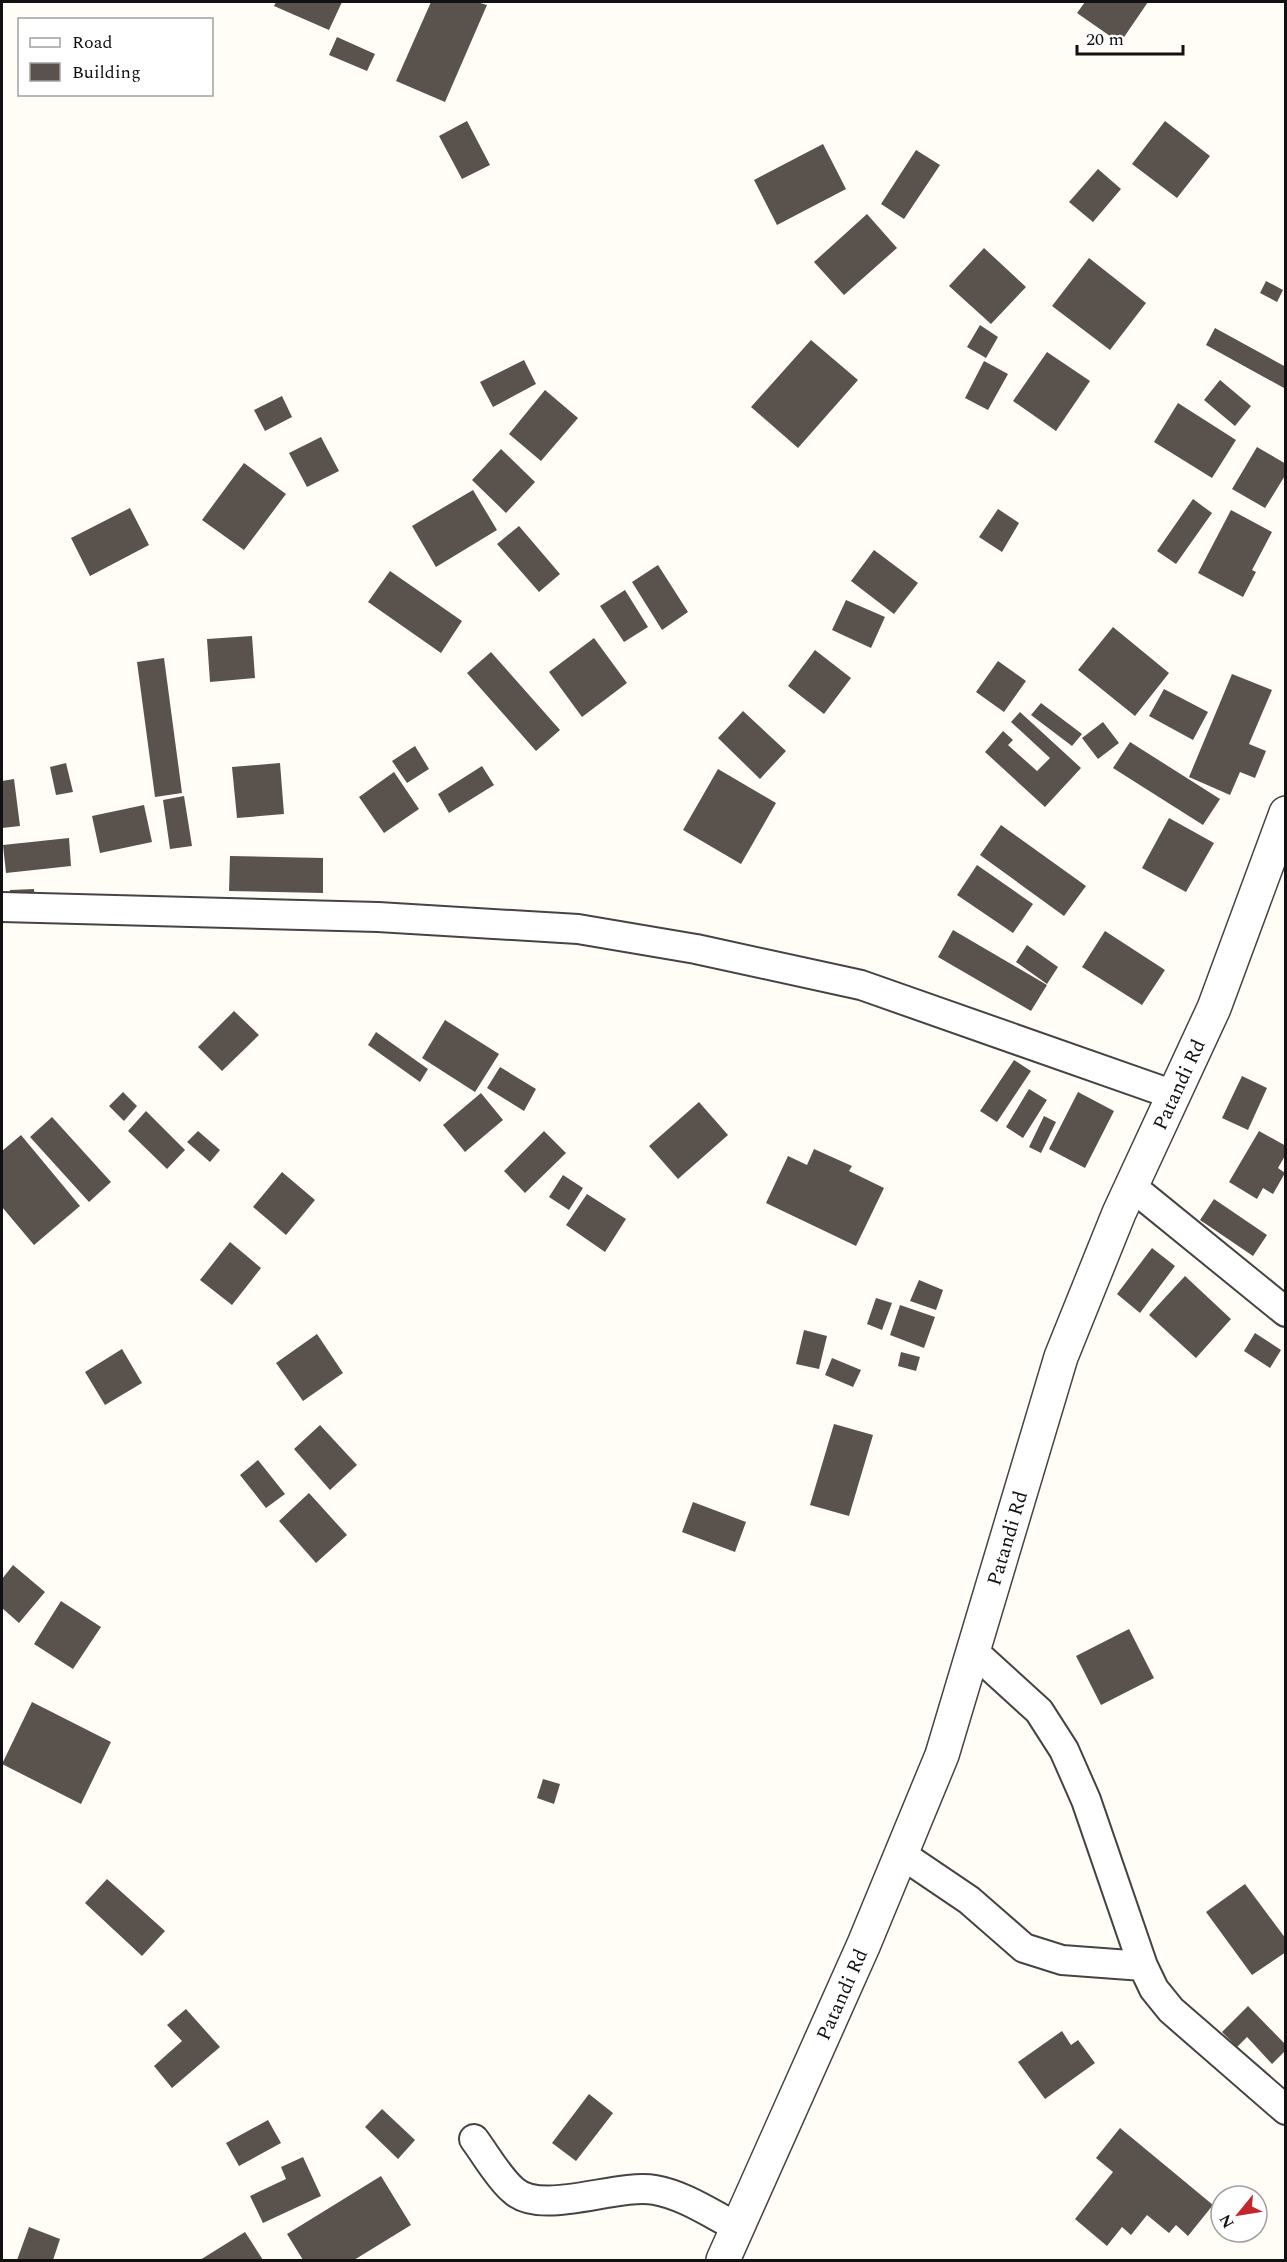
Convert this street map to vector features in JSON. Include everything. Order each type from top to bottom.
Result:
[{"type":"street","name":"Patandi Rd","points":[[723,2260],[739,2228],[942,1755],[1061,1357],[1131,1186],[1214,1008],[1286,813]]},
{"type":"street","points":[[2,906],[378,917],[578,929],[696,949],[861,985],[1174,1095]]},
{"type":"street","points":[[1131,1186],[1286,1312]]},
{"type":"street","points":[[972,1650],[1039,1711],[1064,1750],[1086,1800],[1143,1966],[1154,1989],[1171,2010],[1286,2110]]},
{"type":"street","points":[[901,1854],[969,1900],[1024,1948],[1062,1960],[1143,1966]]},
{"type":"street","points":[[474,2139],[513,2190],[526,2199],[544,2202],[622,2189],[656,2190],[739,2228]]},
{"type":"building","points":[[276,2],[342,2],[329,30],[274,6]]},
{"type":"building","points":[[431,2],[477,2],[487,5],[445,102],[396,81]]},
{"type":"building","points":[[1085,2],[1148,2],[1120,43],[1077,13]]},
{"type":"building","points":[[337,37],[375,54],[367,71],[329,55]]},
{"type":"building","points":[[467,121],[490,165],[462,179],[439,136]]},
{"type":"building","points":[[1165,121],[1210,156],[1177,198],[1132,164]]},
{"type":"building","points":[[823,144],[846,189],[777,225],[754,180]]},
{"type":"building","points":[[916,150],[940,165],[904,219],[881,204]]},
{"type":"building","points":[[1098,169],[1121,189],[1093,222],[1069,202]]},
{"type":"building","points":[[867,214],[897,248],[844,295],[814,262]]},
{"type":"building","points":[[984,248],[1026,287],[991,324],[949,286]]},
{"type":"building","points":[[1089,258],[1146,303],[1110,350],[1052,306]]},
{"type":"building","points":[[1266,281],[1283,290],[1277,302],[1260,293]]},
{"type":"building","points":[[980,325],[998,337],[986,358],[967,347]]},
{"type":"building","points":[[1215,328],[1286,367],[1284,388],[1206,345]]},
{"type":"building","points":[[811,340],[858,380],[798,448],[751,407]]},
{"type":"building","points":[[1047,352],[1090,381],[1056,431],[1013,401]]},
{"type":"building","points":[[524,360],[536,384],[493,407],[480,382]]},
{"type":"building","points":[[984,361],[1008,374],[988,410],[965,398]]},
{"type":"building","points":[[1220,380],[1251,406],[1235,426],[1204,400]]},
{"type":"building","points":[[545,390],[578,418],[541,461],[509,434]]},
{"type":"building","points":[[282,396],[292,417],[265,431],[254,410]]},
{"type":"building","points":[[1178,403],[1236,440],[1212,478],[1154,442]]},
{"type":"building","points":[[321,437],[339,471],[307,487],[289,453]]},
{"type":"building","points":[[1257,447],[1286,464],[1286,474],[1265,508],[1232,489]]},
{"type":"building","points":[[501,449],[535,482],[506,513],[472,480]]},
{"type":"building","points":[[244,463],[286,494],[244,550],[202,520]]},
{"type":"building","points":[[473,490],[497,530],[436,567],[412,526]]},
{"type":"building","points":[[1193,499],[1212,513],[1176,564],[1157,551]]},
{"type":"building","points":[[130,508],[149,545],[90,576],[71,538]]},
{"type":"building","points":[[998,509],[1019,523],[1002,552],[979,537]]},
{"type":"building","points":[[1231,510],[1272,532],[1252,570],[1256,572],[1243,597],[1198,573]]},
{"type":"building","points":[[519,526],[560,574],[539,592],[497,544]]},
{"type":"building","points":[[874,550],[918,583],[894,614],[851,581]]},
{"type":"building","points":[[658,565],[688,612],[662,630],[632,582]]},
{"type":"building","points":[[390,571],[462,621],[441,653],[368,602]]},
{"type":"building","points":[[625,590],[648,627],[624,642],[600,606]]},
{"type":"building","points":[[846,600],[885,617],[871,648],[832,630]]},
{"type":"building","points":[[1113,627],[1169,673],[1135,716],[1078,670]]},
{"type":"building","points":[[252,636],[255,678],[210,682],[207,639]]},
{"type":"building","points":[[594,638],[627,683],[582,717],[549,672]]},
{"type":"building","points":[[815,650],[851,678],[824,714],[788,686]]},
{"type":"building","points":[[491,652],[560,730],[536,751],[467,673]]},
{"type":"building","points":[[164,658],[182,793],[155,797],[137,662]]},
{"type":"building","points":[[998,661],[1026,681],[1004,712],[976,692]]},
{"type":"building","points":[[1232,674],[1272,690],[1249,744],[1266,751],[1255,778],[1240,772],[1230,795],[1189,777]]},
{"type":"building","points":[[1164,689],[1208,712],[1193,740],[1149,716]]},
{"type":"building","points":[[1041,703],[1082,734],[1072,746],[1031,715]]},
{"type":"building","points":[[743,711],[786,751],[760,779],[718,738]]},
{"type":"building","points":[[1020,712],[1081,768],[1045,807],[985,752],[1003,731],[1013,740],[1008,745],[1037,771],[1050,758],[1011,722]]},
{"type":"building","points":[[1103,722],[1119,743],[1098,759],[1082,738]]},
{"type":"building","points":[[1130,742],[1220,799],[1203,825],[1113,768]]},
{"type":"building","points":[[415,746],[429,769],[407,783],[392,761]]},
{"type":"building","points":[[66,763],[73,792],[56,795],[50,767]]},
{"type":"building","points":[[280,763],[284,814],[237,818],[232,767]]},
{"type":"building","points":[[482,766],[494,785],[449,813],[438,794]]},
{"type":"building","points":[[718,769],[776,803],[741,864],[683,830]]},
{"type":"building","points":[[394,772],[419,809],[384,833],[359,797]]},
{"type":"building","points":[[14,779],[20,826],[2,828],[2,781]]},
{"type":"building","points":[[184,796],[192,846],[170,849],[163,800]]},
{"type":"building","points":[[144,805],[152,842],[100,853],[92,816]]},
{"type":"building","points":[[1169,818],[1214,843],[1186,892],[1142,868]]},
{"type":"building","points":[[1001,825],[1086,886],[1064,916],[980,855]]},
{"type":"building","points":[[69,838],[71,866],[6,873],[3,845]]},
{"type":"building","points":[[230,856],[323,858],[323,893],[229,891]]},
{"type":"building","points":[[977,865],[1033,904],[1013,933],[957,895]]},
{"type":"building","points":[[34,889],[35,903],[10,903],[10,890]]},
{"type":"building","points":[[953,930],[1047,985],[1031,1011],[938,957]]},
{"type":"building","points":[[1105,931],[1165,970],[1142,1005],[1082,967]]},
{"type":"building","points":[[1027,945],[1058,967],[1047,984],[1016,962]]},
{"type":"building","points":[[234,1011],[259,1035],[222,1071],[198,1047]]},
{"type":"building","points":[[445,1020],[499,1054],[475,1092],[422,1058]]},
{"type":"building","points":[[376,1032],[428,1069],[420,1082],[368,1045]]},
{"type":"building","points":[[1014,1060],[1031,1071],[997,1122],[980,1111]]},
{"type":"building","points":[[500,1067],[536,1089],[524,1111],[487,1088]]},
{"type":"building","points":[[1242,1076],[1267,1088],[1248,1130],[1222,1118]]},
{"type":"building","points":[[1029,1089],[1047,1100],[1023,1138],[1006,1127]]},
{"type":"building","points":[[123,1092],[137,1106],[124,1121],[109,1106]]},
{"type":"building","points":[[1078,1092],[1114,1111],[1085,1168],[1049,1149]]},
{"type":"building","points":[[481,1093],[503,1120],[465,1152],[443,1125]]},
{"type":"building","points":[[699,1102],[728,1135],[678,1179],[649,1146]]},
{"type":"building","points":[[146,1111],[185,1150],[167,1169],[128,1131]]},
{"type":"building","points":[[1044,1116],[1056,1122],[1041,1153],[1029,1147]]},
{"type":"building","points":[[52,1117],[111,1182],[89,1202],[30,1137]]},
{"type":"building","points":[[198,1131],[220,1150],[210,1162],[187,1142]]},
{"type":"building","points":[[544,1131],[566,1153],[525,1193],[504,1171]]},
{"type":"building","points":[[1259,1131],[1286,1146],[1286,1154],[1278,1168],[1285,1173],[1273,1194],[1263,1188],[1257,1199],[1229,1182]]},
{"type":"building","points":[[21,1135],[80,1206],[34,1245],[2,1207],[2,1151]]},
{"type":"building","points":[[814,1149],[852,1166],[849,1171],[884,1188],[856,1246],[766,1203],[788,1156],[807,1165]]},
{"type":"building","points":[[282,1172],[315,1200],[286,1235],[253,1207]]},
{"type":"building","points":[[563,1175],[583,1188],[569,1210],[549,1197]]},
{"type":"building","points":[[587,1194],[626,1219],[605,1252],[566,1225]]},
{"type":"building","points":[[1214,1199],[1267,1235],[1253,1256],[1200,1220]]},
{"type":"building","points":[[230,1242],[261,1268],[232,1305],[200,1280]]},
{"type":"building","points":[[1152,1248],[1175,1266],[1140,1313],[1117,1294]]},
{"type":"building","points":[[1185,1276],[1231,1319],[1196,1358],[1149,1315]]},
{"type":"building","points":[[919,1280],[943,1290],[936,1310],[910,1301]]},
{"type":"building","points":[[876,1298],[892,1303],[882,1330],[867,1324]]},
{"type":"building","points":[[900,1305],[935,1317],[924,1348],[890,1335]]},
{"type":"building","points":[[804,1330],[827,1336],[819,1369],[796,1364]]},
{"type":"building","points":[[1255,1333],[1281,1350],[1270,1368],[1244,1351]]},
{"type":"building","points":[[317,1334],[343,1373],[303,1401],[276,1363]]},
{"type":"building","points":[[122,1349],[142,1383],[105,1405],[85,1372]]},
{"type":"building","points":[[901,1352],[920,1357],[916,1371],[898,1366]]},
{"type":"building","points":[[832,1358],[861,1370],[853,1387],[825,1375]]},
{"type":"building","points":[[834,1424],[873,1435],[849,1516],[810,1505]]},
{"type":"building","points":[[320,1425],[357,1465],[330,1490],[294,1449]]},
{"type":"building","points":[[258,1460],[285,1494],[266,1508],[240,1475]]},
{"type":"building","points":[[309,1493],[347,1535],[316,1563],[279,1521]]},
{"type":"building","points":[[693,1502],[746,1522],[735,1552],[682,1532]]},
{"type":"building","points":[[13,1565],[45,1592],[19,1623],[2,1608],[2,1579]]},
{"type":"building","points":[[61,1601],[101,1627],[73,1669],[34,1644]]},
{"type":"building","points":[[1129,1629],[1154,1678],[1101,1705],[1076,1656]]},
{"type":"building","points":[[32,1702],[111,1742],[81,1804],[2,1764]]},
{"type":"building","points":[[543,1779],[560,1784],[554,1804],[537,1798]]},
{"type":"building","points":[[107,1879],[165,1931],[142,1956],[85,1903]]},
{"type":"building","points":[[1245,1884],[1286,1939],[1286,1952],[1252,1975],[1206,1912]]},
{"type":"building","points":[[1248,2006],[1286,2045],[1286,2050],[1272,2064],[1247,2037],[1237,2047],[1222,2032]]},
{"type":"building","points":[[186,2009],[220,2047],[172,2088],[154,2066],[182,2041],[167,2025]]},
{"type":"building","points":[[1062,2031],[1071,2045],[1078,2040],[1095,2063],[1045,2099],[1018,2062]]},
{"type":"building","points":[[589,2094],[613,2113],[576,2161],[552,2143]]},
{"type":"building","points":[[382,2109],[415,2140],[398,2159],[365,2127]]},
{"type":"building","points":[[268,2120],[281,2143],[239,2166],[226,2143]]},
{"type":"building","points":[[1120,2128],[1209,2202],[1209,2210],[1188,2236],[1176,2225],[1169,2233],[1147,2215],[1131,2235],[1122,2227],[1107,2246],[1075,2219],[1113,2172],[1096,2158]]},
{"type":"building","points":[[303,2157],[321,2196],[263,2223],[250,2196],[286,2179],[281,2167]]},
{"type":"building","points":[[381,2176],[411,2225],[354,2260],[303,2260],[287,2234]]},
{"type":"building","points":[[29,2227],[60,2239],[53,2260],[17,2260]]},
{"type":"building","points":[[245,2232],[263,2260],[200,2260]]}]
